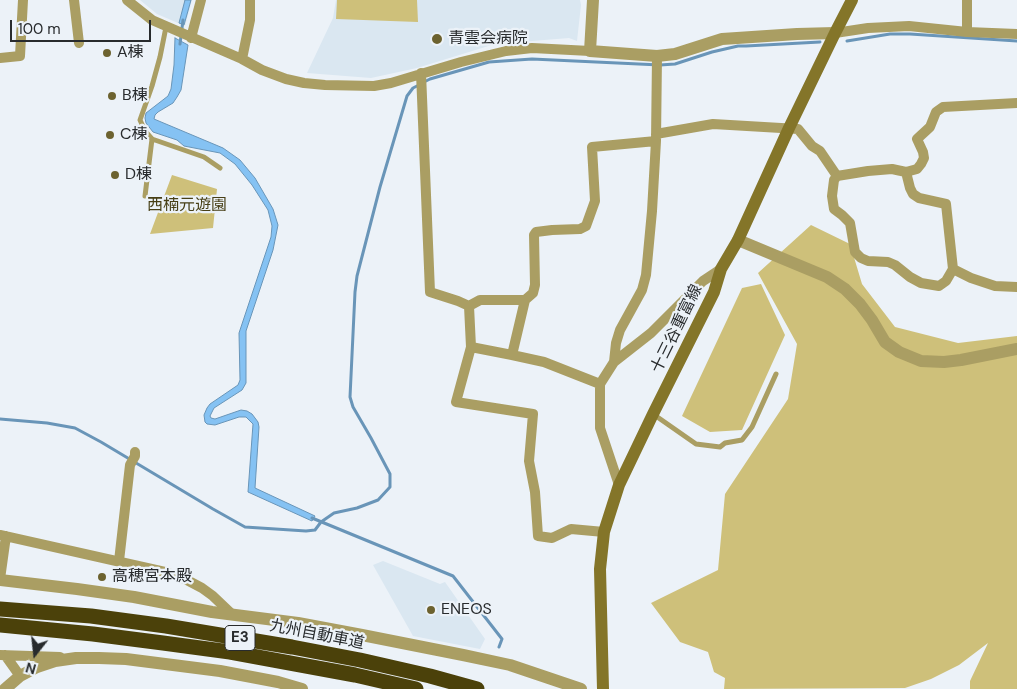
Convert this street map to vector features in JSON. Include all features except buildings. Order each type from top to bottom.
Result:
[{"type":"highway","points":[[0,603],[90,613],[166,626]]},
{"type":"highway","name":"九州自動車道","points":[[0,609],[91,616],[166,626],[292,647],[430,676],[477,689]]},
{"type":"highway","name":"九州自動車道","points":[[0,626],[102,635],[230,652],[355,675],[416,689]]},
{"type":"highway","points":[[0,636],[34,634],[92,637],[163,643],[230,652]]},
{"type":"main road","name":"十三谷重富線","points":[[603,689],[600,569],[604,532],[619,486],[714,292],[721,269],[738,240],[789,128],[852,0]]},
{"type":"street","points":[[0,58],[20,56],[23,0]]},
{"type":"street","points":[[74,0],[79,42]]},
{"type":"street","points":[[128,0],[152,20],[242,59],[262,70],[286,79],[325,85],[374,86],[391,83],[421,76],[461,62],[506,50],[532,48],[657,56],[675,54],[722,39],[835,33],[868,28],[910,26],[967,32],[1017,34]]},
{"type":"street","points":[[191,38],[201,0]]},
{"type":"street","points":[[242,59],[250,20],[250,0]]},
{"type":"street","points":[[590,51],[593,0]]},
{"type":"street","points":[[967,0],[967,32]]},
{"type":"street","points":[[614,362],[620,330],[642,290],[646,274],[656,137],[657,56]]},
{"type":"street","points":[[421,76],[430,292],[469,306]]},
{"type":"street","points":[[906,172],[913,194],[919,198],[946,204],[953,269],[946,281],[939,286],[921,283],[895,265],[888,262],[868,261],[861,258],[855,252],[850,223],[842,214],[834,209],[832,196],[834,180],[837,176],[868,171],[892,169],[906,172],[917,169],[922,164],[924,158],[917,139],[930,127],[936,112],[943,107],[1017,104]]},
{"type":"street","points":[[512,354],[525,300],[533,293],[535,285],[534,236],[536,232],[580,229],[586,226],[595,201],[592,147],[656,137],[713,124],[798,129],[812,146],[820,151],[837,176]]},
{"type":"street","points":[[738,240],[827,277],[845,289],[860,304],[885,342],[899,352],[921,361],[944,362],[961,360],[1017,349]]},
{"type":"street","points":[[619,486],[600,428],[600,384],[614,362],[650,333],[703,281],[721,269]]},
{"type":"street","points":[[953,269],[971,278],[995,286],[1017,287]]},
{"type":"street","points":[[469,306],[480,300],[525,300]]},
{"type":"street","points":[[469,306],[471,347],[456,402],[533,414],[529,461],[535,492],[538,536],[552,538],[572,529],[604,532]]},
{"type":"street","points":[[471,347],[544,362],[600,384]]},
{"type":"street","points":[[119,561],[133,458]]},
{"type":"street","points":[[233,615],[214,596],[202,588],[165,572],[3,536],[0,580],[134,597],[212,612],[316,627],[510,665],[581,689]]},
{"type":"street","points":[[2,655],[126,659],[212,670],[270,680],[302,689]]},
{"type":"street","points":[[2,655],[20,676]]},
{"type":"street","points":[[5,689],[20,676],[37,667],[55,661],[76,658]]},
{"type":"lane","points":[[170,28],[140,120],[145,131],[152,139],[204,157],[220,168]]},
{"type":"lane","points":[[145,196],[152,139]]},
{"type":"lane","points":[[653,414],[696,444],[720,447],[725,443],[742,440],[752,427],[776,374]]},
{"type":"shaded area","points":[[140,0],[192,0],[185,26],[157,14]]},
{"type":"shaded area","name":"青雲会病院","points":[[336,0],[580,0],[581,5],[577,41],[569,38],[495,44],[417,68],[371,78],[307,73],[333,18]]},
{"type":"shaded area","name":"ENEOS","points":[[383,561],[440,584],[445,582],[485,639],[480,649],[413,636],[373,565]]},
{"type":"green space","points":[[337,0],[417,0],[418,22],[336,19]]},
{"type":"green space","name":"西楠元遊園","points":[[172,175],[217,189],[213,228],[150,234]]},
{"type":"green space","points":[[811,225],[850,244],[862,284],[895,327],[958,343],[1017,336],[1017,689],[970,689],[970,681],[988,643],[959,665],[931,679],[905,688],[724,689],[725,678],[714,672],[708,652],[680,642],[651,603],[718,570],[725,494],[788,399],[797,344],[758,273]]},
{"type":"green space","points":[[761,284],[785,335],[742,430],[710,432],[682,416],[742,288]]},
{"type":"water","points":[[185,0],[191,0],[184,25],[179,23]]},
{"type":"water","points":[[175,38],[188,45],[181,90],[173,103],[158,112],[154,119],[223,148],[240,160],[255,178],[273,209],[278,225],[273,250],[246,331],[246,383],[242,390],[214,408],[210,416],[215,419],[241,410],[252,414],[259,427],[255,488],[315,516],[312,521],[248,492],[253,424],[246,417],[239,417],[215,425],[205,422],[204,415],[210,404],[238,385],[240,380],[239,333],[271,237],[272,226],[268,210],[252,185],[235,164],[220,153],[184,146],[177,140],[153,132],[146,123],[146,113],[168,96],[171,89]]},
{"type":"waterway","points":[[180,44],[183,20]]},
{"type":"waterway","points":[[847,41],[890,34],[1017,41]]},
{"type":"waterway","points":[[424,82],[489,62],[532,59],[660,65],[675,64],[738,46],[820,42]]},
{"type":"waterway","points":[[0,419],[47,423],[75,428],[245,527],[315,530],[321,522],[334,513],[357,508],[378,500],[390,487],[390,474],[353,407],[350,397],[355,292],[357,276],[380,187],[407,96],[413,88],[419,85]]},
{"type":"waterway","points":[[312,518],[453,576],[502,639],[499,647]]},
{"type":"place","name":"青雲会病院","points":[[437,39]]},
{"type":"place","name":"A棟","points":[[107,53]]},
{"type":"place","name":"B棟","points":[[112,96]]},
{"type":"place","name":"C棟","points":[[110,135]]},
{"type":"place","name":"D棟","points":[[115,175]]},
{"type":"place","name":"高穂宮本殿","points":[[102,577]]},
{"type":"place","name":"ENEOS","points":[[431,610]]}]
